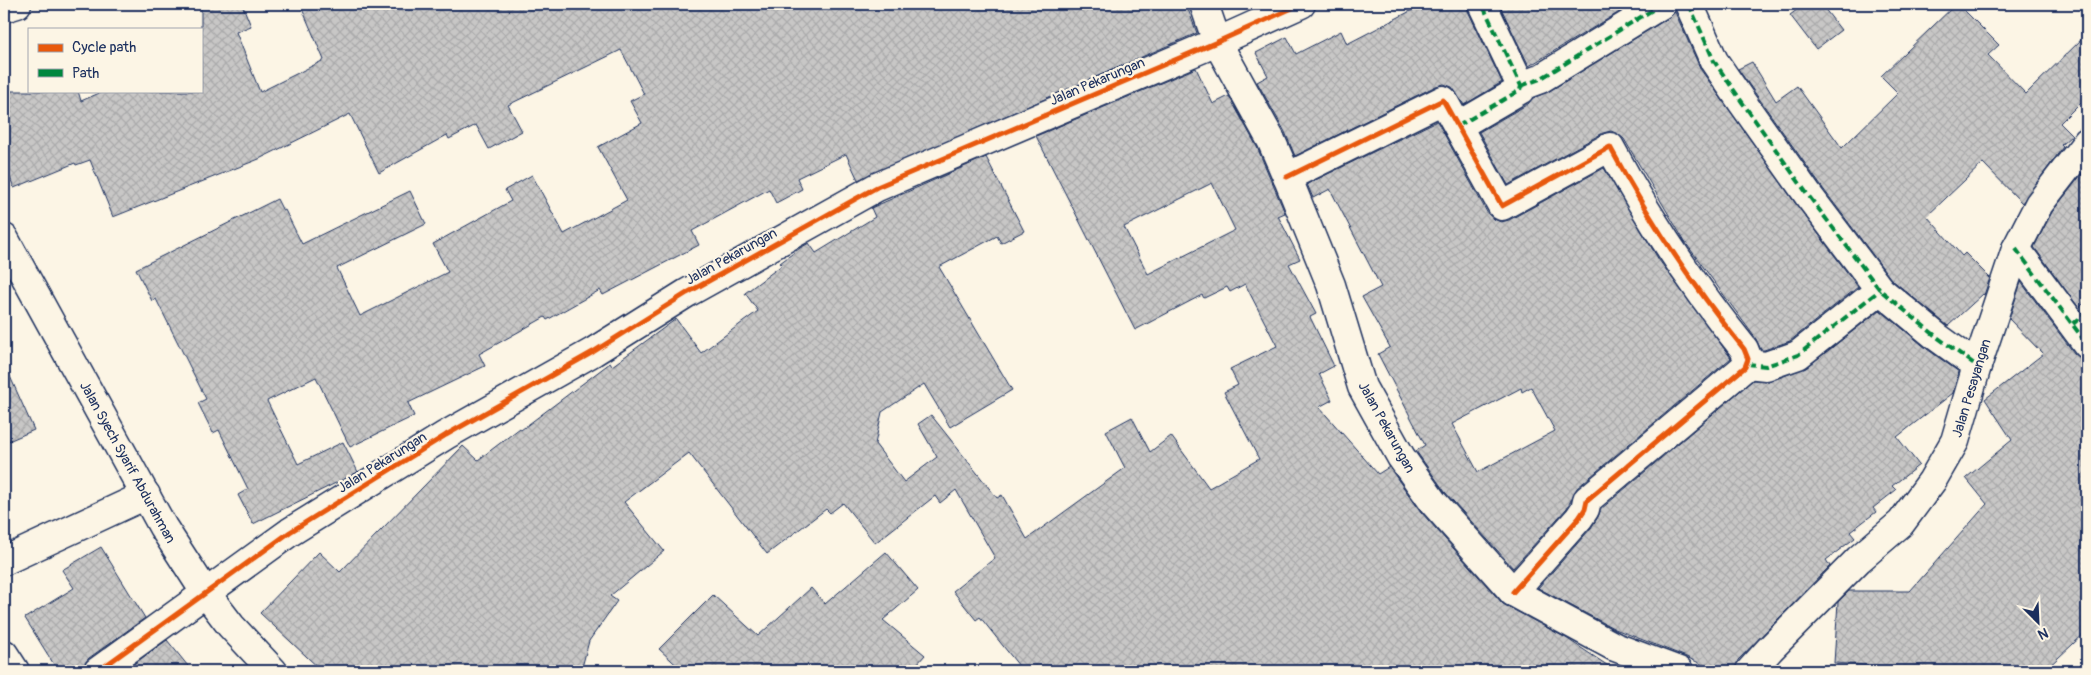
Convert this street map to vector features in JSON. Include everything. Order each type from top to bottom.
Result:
[{"type":"street","points":[[4,8],[17,4]]},
{"type":"street","points":[[1204,4],[1217,42]]},
{"type":"street","name":"Jalan Pekarungan","points":[[98,671],[290,532],[446,435],[593,352],[687,294],[869,192],[1301,4]]},
{"type":"street","points":[[1482,4],[1521,86]]},
{"type":"street","points":[[1458,126],[1520,90],[1521,86],[1549,74],[1662,4]]},
{"type":"street","points":[[1689,4],[1714,61],[1808,195],[1880,290],[1937,337],[1977,366]]},
{"type":"street","name":"Jalan Pekarungan","points":[[1217,42],[1271,140],[1287,177],[1332,285],[1362,387],[1401,457],[1433,502],[1513,592],[1615,647],[1679,671]]},
{"type":"street","points":[[1287,177],[1443,100],[1502,206],[1610,147],[1628,181],[1674,254],[1744,349],[1748,359],[1747,364],[1586,500],[1585,509],[1580,518],[1513,592]]},
{"type":"street","name":"Jalan Pesayangan","points":[[1750,671],[1859,559],[1901,522],[1932,481],[1955,441],[1977,366],[2016,249],[2039,204],[2087,142]]},
{"type":"street","name":"Jalan Syech Syarif Abdurahman","points":[[4,238],[163,527],[205,592],[231,626],[273,671]]},
{"type":"street","points":[[2016,249],[2082,327]]},
{"type":"street","points":[[1747,364],[1766,366],[1798,355],[1880,290]]},
{"type":"street","points":[[4,561],[146,495]]},
{"type":"street","points":[[4,654],[15,671]]},
{"type":"building","points":[[201,4],[242,4],[251,26],[236,32],[260,92],[324,60],[300,4],[1186,4],[1197,33],[858,180],[846,154],[797,178],[802,189],[776,203],[769,189],[692,231],[699,245],[603,295],[600,290],[547,320],[545,317],[479,354],[485,366],[408,403],[414,416],[350,447],[316,377],[267,401],[298,464],[343,442],[358,472],[253,524],[238,495],[248,489],[219,430],[213,433],[198,403],[206,399],[156,299],[152,301],[136,269],[277,199],[283,211],[285,210],[302,244],[410,191],[426,224],[337,268],[360,316],[448,272],[433,244],[511,201],[505,190],[532,175],[564,234],[627,200],[598,147],[642,123],[630,101],[644,94],[621,50],[508,105],[522,131],[489,149],[476,125],[449,139],[447,135],[379,173],[350,114],[259,159],[113,217],[90,160],[76,165],[75,163],[14,188],[4,162],[4,91],[78,92],[81,101],[102,92],[202,92]]},
{"type":"building","points":[[1424,4],[1467,4],[1468,11],[1502,82],[1464,105],[1452,87],[1444,84],[1436,86],[1295,156],[1285,132],[1257,82],[1268,76],[1256,53],[1287,37],[1296,54],[1341,31],[1347,44]]},
{"type":"building","points":[[1499,4],[1633,4],[1529,66]]},
{"type":"building","points":[[1805,4],[1821,4],[1841,30],[1816,49],[1790,15]]},
{"type":"building","points":[[1956,4],[1999,45],[1988,55],[2026,94],[2087,34],[2087,96],[2060,123],[2072,135],[2061,145],[2063,147],[2022,203],[1983,163],[1927,216],[1962,256],[1965,253],[1990,278],[1984,295],[1948,326],[1891,279],[1821,186],[1738,69],[1752,62],[1776,101],[1797,86],[1842,148],[1898,93],[1881,76]]},
{"type":"building","points":[[1675,12],[1701,70],[1796,204],[1858,287],[1790,341],[1764,350],[1761,350],[1756,339],[1685,242],[1624,139],[1618,134],[1611,131],[1603,133],[1508,185],[1479,132],[1528,104],[1533,98],[1548,92],[1670,17]]},
{"type":"building","points":[[1196,68],[1213,104],[1229,96],[1257,147],[1285,213],[1278,216],[1300,259],[1289,264],[1316,314],[1310,317],[1334,366],[1319,374],[1332,400],[1319,407],[1378,474],[1389,467],[1421,512],[1503,604],[1566,638],[1616,671],[1023,671],[980,617],[976,620],[953,591],[995,558],[956,490],[940,503],[935,496],[875,543],[843,503],[830,513],[826,509],[767,554],[689,453],[624,502],[664,551],[610,596],[617,601],[589,641],[581,671],[322,671],[260,613],[319,552],[340,572],[463,446],[478,460],[610,363],[612,366],[676,319],[701,353],[758,311],[745,293],[782,265],[780,263],[800,248],[809,243],[816,253],[875,217],[871,208],[986,157],[1024,231],[1001,243],[997,236],[939,267],[1012,390],[950,427],[924,384],[882,412],[875,444],[904,482],[937,457],[918,424],[931,415],[997,498],[1002,495],[1027,539],[1125,468],[1106,431],[1132,417],[1150,452],[1171,436],[1209,488],[1259,459],[1224,392],[1238,385],[1230,369],[1277,346],[1245,284],[1230,292],[1227,287],[1204,298],[1202,295],[1135,330],[1036,136]],"holes":[[[1212,183],[1235,230],[1148,274],[1124,227]]]},
{"type":"building","points":[[1437,121],[1488,214],[1501,222],[1509,220],[1604,168],[1659,260],[1731,358],[1577,488],[1567,508],[1513,568],[1445,492],[1416,451],[1425,445],[1378,354],[1390,347],[1362,297],[1381,287],[1330,189],[1313,198],[1307,184]],"holes":[[[1531,387],[1555,431],[1478,472],[1452,424],[1521,388],[1522,392]]]},
{"type":"building","points":[[2085,170],[2087,172],[2087,300],[2079,308],[2034,247],[2052,212]]},
{"type":"building","points":[[2021,282],[2074,353],[2080,358],[2087,359],[2087,631],[2044,671],[1948,671],[1834,663],[1838,602],[1849,591],[1910,591],[1987,504],[1966,478],[2012,440],[1985,399],[2043,354],[2009,319]]},
{"type":"building","points":[[1880,310],[1927,349],[1959,372],[1953,393],[1897,437],[1919,465],[1892,486],[1896,490],[1873,508],[1876,512],[1850,532],[1855,538],[1826,560],[1830,566],[1738,660],[1735,671],[1714,671],[1684,656],[1615,629],[1538,588],[1591,528],[1601,509],[1753,380],[1771,381],[1807,367]]},
{"type":"building","points":[[4,363],[34,430],[4,443]]},
{"type":"building","points":[[101,547],[145,618],[89,658],[84,664],[83,671],[58,671],[25,618],[74,588],[62,570]]},
{"type":"building","points":[[886,552],[918,590],[883,620],[925,655],[911,671],[683,671],[659,649],[713,595],[758,636],[811,588],[825,604]]},
{"type":"building","points":[[167,640],[192,671],[124,671]]},
{"type":"marked path","points":[[1458,126],[1520,90],[1521,86],[1482,4]]},
{"type":"marked path","points":[[1521,86],[1540,79],[1662,4]]},
{"type":"marked path","points":[[1689,4],[1714,61],[1808,195],[1880,290],[1937,337],[1977,366]]},
{"type":"marked path","points":[[2016,249],[2087,344]]},
{"type":"marked path","points":[[1747,364],[1766,366],[1798,355],[1880,290]]},
{"type":"marked path","points":[[2073,324],[2087,312]]},
{"type":"cycle path","points":[[98,671],[290,532],[446,435],[593,352],[687,293],[877,187],[1217,42],[1301,4]]},
{"type":"cycle path","points":[[1287,177],[1443,100],[1502,206],[1610,147],[1672,251],[1744,349],[1748,359],[1745,367],[1587,500],[1585,509],[1579,518],[1513,592]]}]
